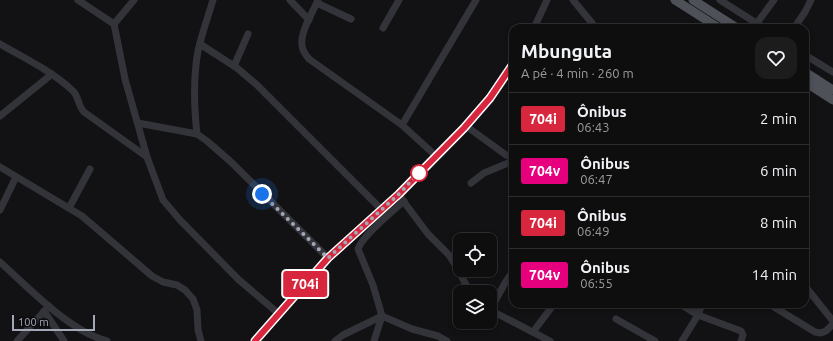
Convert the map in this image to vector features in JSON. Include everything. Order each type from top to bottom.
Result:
[{"type":"main road","points":[[675,0],[713,24]]},
{"type":"main road","points":[[693,0],[731,24]]},
{"type":"main road","points":[[809,75],[833,90]]},
{"type":"main road","points":[[809,85],[833,100]]},
{"type":"street","points":[[78,0],[114,24],[125,80],[147,157],[163,200],[239,280],[279,314]]},
{"type":"street","points":[[114,24],[134,0]]},
{"type":"street","points":[[197,134],[194,94],[200,44],[213,0]]},
{"type":"street","points":[[290,0],[309,20]]},
{"type":"street","points":[[383,28],[399,0]]},
{"type":"street","points":[[402,125],[476,0]]},
{"type":"street","points":[[536,24],[547,0]]},
{"type":"street","points":[[573,0],[593,24]]},
{"type":"street","points":[[720,0],[756,23],[774,0]]},
{"type":"street","points":[[796,24],[809,1]]},
{"type":"street","points":[[351,19],[318,2],[302,38],[303,51],[309,59],[402,125],[436,156]]},
{"type":"street","points":[[234,66],[248,34]]},
{"type":"street","points":[[0,44],[52,74],[76,94],[80,108],[84,112],[147,157]]},
{"type":"street","points":[[200,44],[234,66],[278,106],[381,209]]},
{"type":"street","points":[[809,57],[833,72]]},
{"type":"street","points":[[256,341],[328,258],[399,194],[466,126],[490,98],[509,70]]},
{"type":"street","points":[[0,116],[52,74]]},
{"type":"street","points":[[138,124],[197,134],[207,141],[230,161],[328,258]]},
{"type":"street","points":[[466,126],[509,157]]},
{"type":"street","points":[[471,183],[484,173],[509,161]]},
{"type":"street","points":[[0,167],[82,216],[152,276],[163,282],[177,285],[185,290],[193,300],[198,310],[198,330],[201,341]]},
{"type":"street","points":[[69,208],[90,169]]},
{"type":"street","points":[[0,210],[16,177]]},
{"type":"street","points":[[399,194],[428,234],[449,255],[458,268],[466,285]]},
{"type":"street","points":[[374,341],[382,316],[373,284],[358,249],[359,244],[404,202]]},
{"type":"street","points":[[0,262],[47,308],[85,331],[107,341]]},
{"type":"street","points":[[497,297],[509,278]]},
{"type":"street","points":[[776,308],[815,332],[821,333],[826,331],[833,323],[809,291]]},
{"type":"street","points":[[17,341],[47,308]]},
{"type":"street","points":[[47,308],[64,341]]},
{"type":"street","points":[[531,341],[534,333],[551,308]]},
{"type":"street","points":[[686,308],[698,316],[741,331],[743,334],[740,341]]},
{"type":"street","points":[[682,341],[698,316],[701,308]]},
{"type":"street","points":[[497,314],[550,341]]},
{"type":"street","points":[[335,341],[343,335],[382,316],[412,329],[438,336],[447,341]]},
{"type":"street","points":[[616,320],[655,341]]},
{"type":"bus line","name":"704i","points":[[255,341],[328,258],[399,194],[464,128],[490,98],[509,70]]},
{"type":"route","points":[[262,194],[328,258],[399,194],[419,173]]}]
